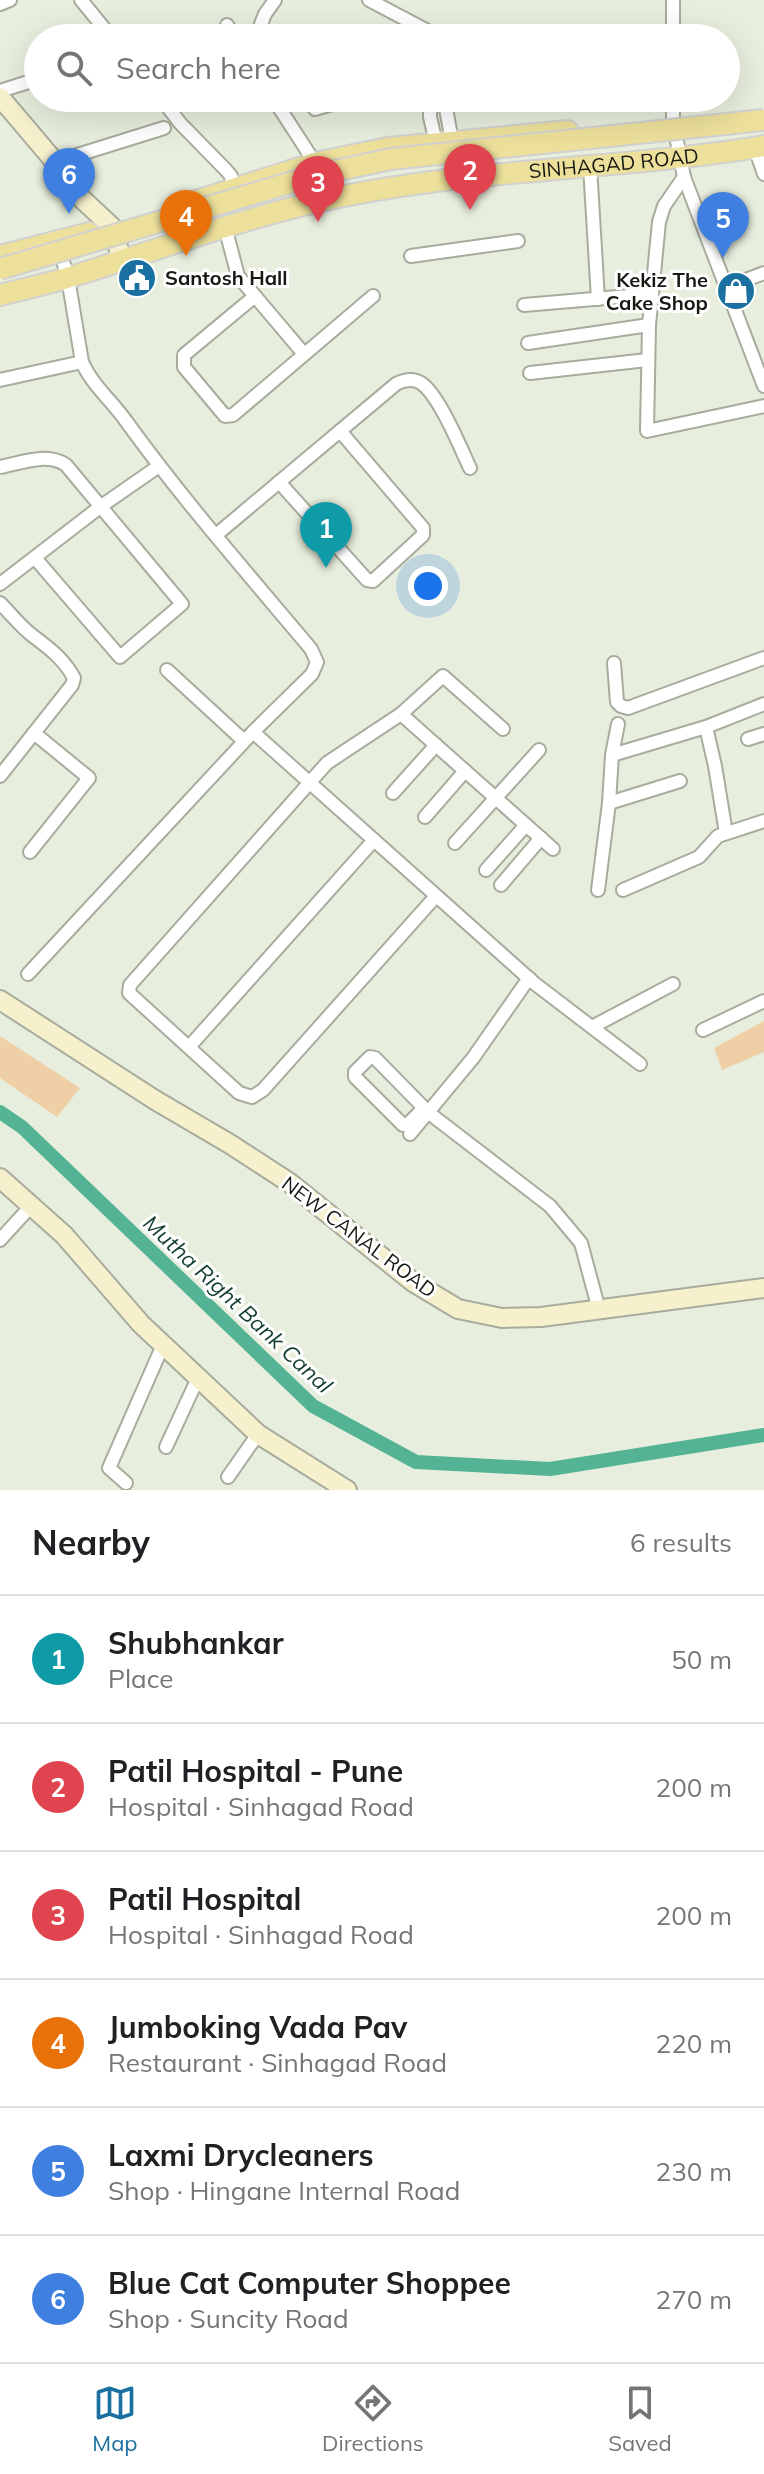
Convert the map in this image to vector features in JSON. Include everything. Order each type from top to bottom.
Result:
[{"type":"main road","name":"SINHAGAD ROAD","points":[[0,256],[112,227],[315,163],[388,148],[764,113]]},
{"type":"main road","points":[[0,269],[316,175],[391,159],[764,120]]},
{"type":"main road","name":"SINHAGAD ROAD","points":[[0,295],[68,278],[225,227],[324,200],[407,185],[679,156],[761,142]]},
{"type":"main road","points":[[0,276],[394,167],[509,153],[761,142]]},
{"type":"street","points":[[0,4],[10,0]]},
{"type":"street","points":[[81,0],[101,24]]},
{"type":"street","points":[[261,24],[275,0]]},
{"type":"street","points":[[369,0],[414,24]]},
{"type":"street","points":[[673,0],[673,24]]},
{"type":"street","points":[[0,91],[24,83]]},
{"type":"street","points":[[0,97],[81,198],[112,227],[122,260]]},
{"type":"street","points":[[172,112],[231,176],[234,189]]},
{"type":"street","points":[[282,112],[315,163]]},
{"type":"street","points":[[432,112],[444,142]]},
{"type":"street","points":[[444,112],[444,142]]},
{"type":"street","points":[[673,112],[684,177],[764,386]]},
{"type":"street","points":[[55,162],[164,128]]},
{"type":"street","points":[[761,142],[764,174]]},
{"type":"street","points":[[590,166],[598,299]]},
{"type":"street","points":[[684,177],[664,206],[659,222],[649,325],[647,431],[764,406]]},
{"type":"street","points":[[225,227],[238,276],[304,354]]},
{"type":"street","points":[[28,974],[248,736],[312,674],[317,662],[311,649],[88,375],[82,362],[68,278],[57,241]]},
{"type":"street","points":[[411,256],[518,241]]},
{"type":"street","points":[[727,287],[764,273]]},
{"type":"street","points":[[524,305],[652,294]]},
{"type":"street","points":[[255,296],[184,355],[184,367],[225,416],[233,415],[373,296]]},
{"type":"street","points":[[528,343],[649,325]]},
{"type":"street","points":[[530,373],[647,360]]},
{"type":"street","points":[[0,380],[82,362]]},
{"type":"street","points":[[216,535],[396,384],[406,380],[418,381],[432,394],[470,468]]},
{"type":"street","points":[[279,482],[367,580],[373,581],[423,535],[423,528],[340,431]]},
{"type":"street","points":[[0,467],[40,459],[58,459],[66,465],[182,604],[120,657],[35,558]]},
{"type":"street","points":[[0,584],[159,466]]},
{"type":"street","points":[[0,603],[68,666],[74,678],[72,685],[0,776]]},
{"type":"street","points":[[614,663],[617,702],[628,708],[764,658]]},
{"type":"street","points":[[167,670],[310,783],[529,978],[640,1064]]},
{"type":"street","points":[[436,896],[263,1090],[252,1097],[239,1093],[129,993],[130,985],[327,763],[401,714],[443,676],[503,729]]},
{"type":"street","points":[[612,755],[706,727],[764,704]]},
{"type":"street","points":[[401,714],[553,849]]},
{"type":"street","points":[[598,890],[618,724]]},
{"type":"street","points":[[706,727],[726,833]]},
{"type":"street","points":[[30,852],[89,778],[34,733]]},
{"type":"street","points":[[748,739],[764,734]]},
{"type":"street","points":[[393,793],[436,745]]},
{"type":"street","points":[[455,843],[539,750]]},
{"type":"street","points":[[425,817],[465,771]]},
{"type":"street","points":[[609,803],[680,781]]},
{"type":"street","points":[[623,890],[699,857],[711,842],[726,833],[764,821]]},
{"type":"street","points":[[486,870],[526,825]]},
{"type":"street","points":[[501,885],[541,838]]},
{"type":"street","points":[[189,1047],[374,840]]},
{"type":"street","points":[[410,1134],[426,1110],[473,1058],[529,978]]},
{"type":"street","points":[[592,1027],[673,984]]},
{"type":"street","name":"NEW CANAL ROAD","points":[[0,1000],[290,1183],[413,1282],[458,1309],[502,1318],[541,1317],[764,1288]]},
{"type":"street","points":[[703,1030],[764,1001]]},
{"type":"street","points":[[426,1110],[403,1125],[355,1077],[355,1072],[370,1057],[375,1058],[426,1110],[550,1206],[581,1243],[599,1310]]},
{"type":"street","points":[[0,1178],[64,1235],[141,1324],[258,1434],[347,1490]]},
{"type":"street","points":[[0,1240],[31,1206]]},
{"type":"street","points":[[126,1483],[109,1468],[163,1345]]},
{"type":"street","points":[[166,1447],[198,1378]]},
{"type":"street","points":[[228,1477],[258,1434]]},
{"type":"shaded area","points":[[764,1021],[764,1052],[722,1070],[714,1048]]},
{"type":"shaded area","points":[[0,1036],[80,1088],[57,1117],[0,1078]]},
{"type":"waterway","name":"Mutha Right Bank Canal","points":[[0,1112],[22,1127],[313,1406],[416,1462],[550,1469],[764,1435]]},
{"type":"place","name":"Patil Hospital - Pune","points":[[470,210]]},
{"type":"place","name":"Blue Cat Computer Shoppee","points":[[69,214]]},
{"type":"place","name":"Patil Hospital","points":[[318,222]]},
{"type":"place","name":"Jumboking Vada Pav","points":[[186,256]]},
{"type":"place","name":"Laxmi Drycleaners","points":[[723,258]]},
{"type":"place","name":"Santosh Hall","points":[[137,278]]},
{"type":"place","name":"Kekiz The Cake Shop","points":[[736,291]]},
{"type":"place","name":"Shubhankar","points":[[326,568]]}]
